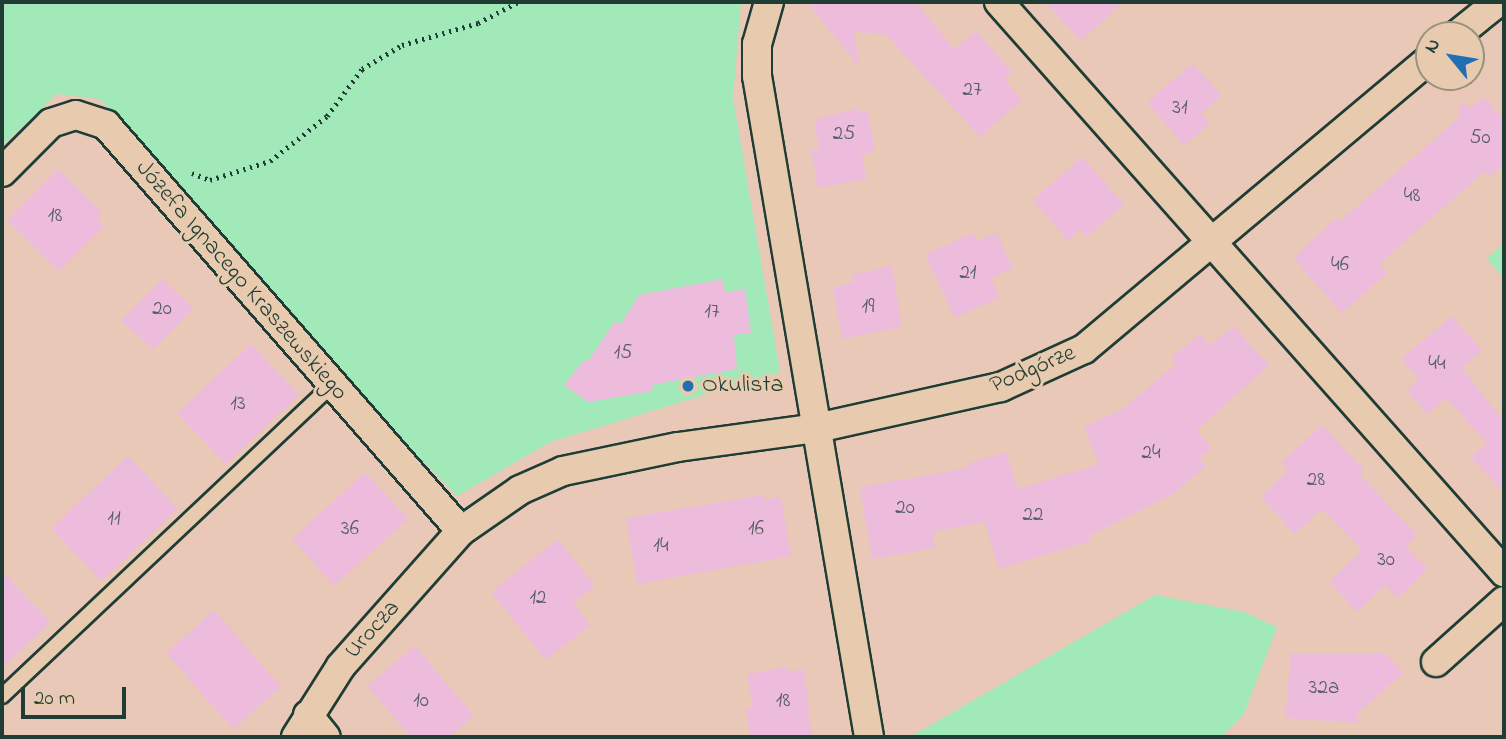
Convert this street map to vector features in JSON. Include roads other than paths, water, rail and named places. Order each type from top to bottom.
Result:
[{"type":"street","points":[[769,2],[762,17],[757,76],[869,737]]},
{"type":"street","points":[[999,2],[1215,241],[1504,572]]},
{"type":"street","points":[[1474,21],[1498,2]]},
{"type":"street","name":"Podgórze","points":[[461,531],[520,490],[563,471],[678,447],[817,428],[1001,387],[1084,349],[1415,71]]},
{"type":"street","name":"Józefa Ignacego Kraszewskiego","points":[[2,172],[51,123],[76,115],[106,125],[331,387],[461,531]]},
{"type":"street","name":"Urocza","points":[[302,726],[341,666],[461,531]]},
{"type":"street","points":[[1436,662],[1504,601]]},
{"type":"street","points":[[302,726],[326,737]]},
{"type":"lane","points":[[2,696],[331,387]]},
{"type":"place","name":"Okulista","points":[[688,386]]}]
